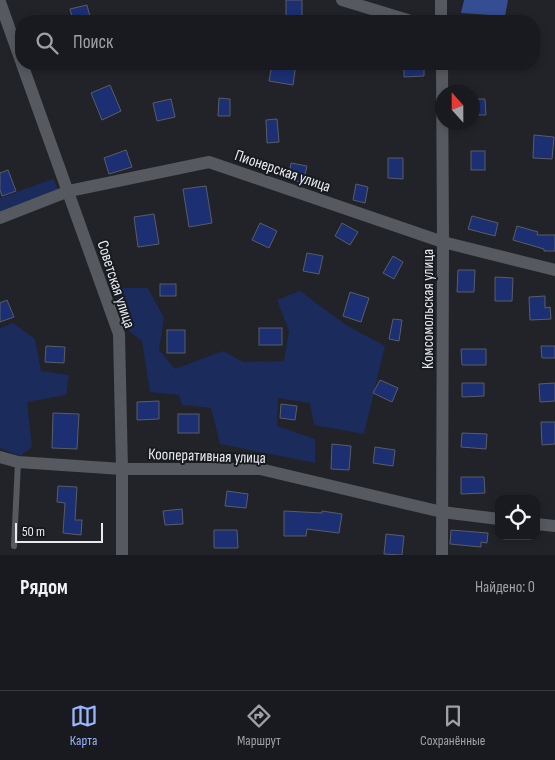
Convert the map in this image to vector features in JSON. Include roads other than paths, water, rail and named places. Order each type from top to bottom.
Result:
[{"type":"street","points":[[342,0],[391,15]]},
{"type":"street","points":[[441,0],[441,15]]},
{"type":"street","name":"Советская улица","points":[[1,7],[15,44]]},
{"type":"street","name":"Советская улица","points":[[25,70],[119,334],[122,555]]},
{"type":"street","name":"Комсомольская улица","points":[[442,70],[442,555]]},
{"type":"street","name":"Пионерская улица","points":[[0,218],[69,191],[209,162],[443,242],[555,270]]},
{"type":"street","name":"Кооперативная улица","points":[[0,457],[18,462],[122,469],[260,469],[442,512],[495,519]]},
{"type":"street","points":[[540,524],[555,526]]},
{"type":"lane","points":[[14,546],[18,462]]}]
